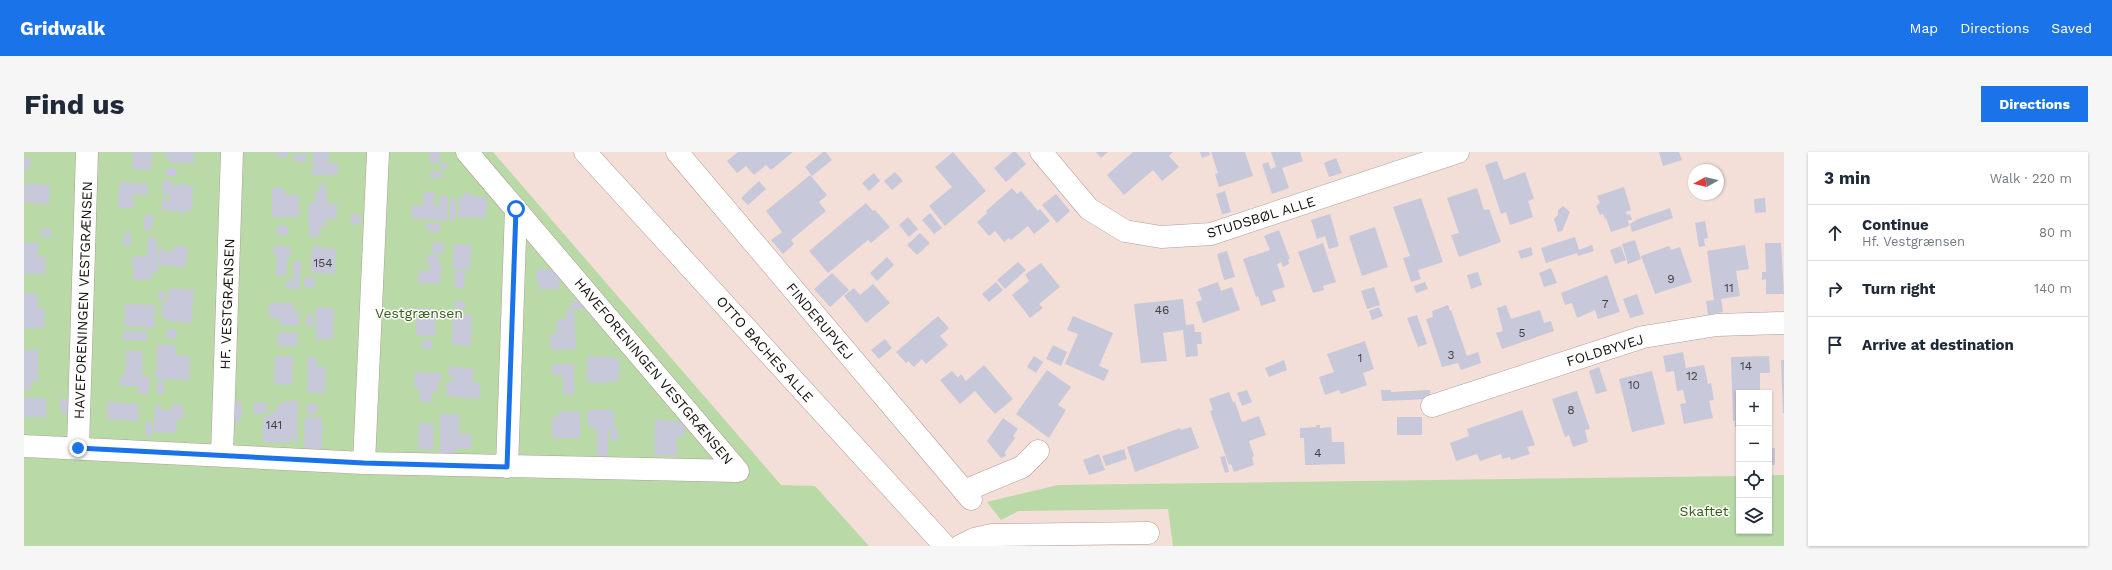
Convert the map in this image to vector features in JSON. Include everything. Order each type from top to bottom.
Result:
[{"type":"street","name":"HAVEFORENINGEN VESTGRÆNSEN","points":[[78,448],[88,152]]},
{"type":"street","name":"HF. VESTGRÆNSEN","points":[[222,455],[232,152]]},
{"type":"street","points":[[364,463],[378,152]]},
{"type":"street","name":"HAVEFORENINGEN VESTGRÆNSEN","points":[[24,446],[364,463],[738,471],[467,152]]},
{"type":"street","name":"OTTO BACHES ALLE","points":[[585,152],[945,546]]},
{"type":"street","name":"FINDERUPVEJ","points":[[677,152],[967,495],[1022,467],[1038,451]]},
{"type":"street","name":"STUDSBØL ALLE","points":[[1041,152],[1089,209],[1125,231],[1161,237],[1211,234],[1458,152]]},
{"type":"street","points":[[507,467],[516,209]]},
{"type":"street","name":"FOLDBYVEJ","points":[[1432,406],[1643,337],[1717,325],[1784,324]]},
{"type":"street","points":[[960,546],[974,539],[992,536],[1069,540],[1148,533]]},
{"type":"green space","name":"Vestgrænsen","points":[[24,152],[493,152],[781,485],[815,486],[869,546],[24,546]]},
{"type":"green space","name":"Skaftet","points":[[1772,475],[1784,475],[1784,546],[1173,546],[1168,509],[1019,511],[1001,520],[987,502],[1058,485],[1736,476],[1736,534],[1772,534]]},
{"type":"building","points":[[133,152],[152,152],[151,170],[132,169]]},
{"type":"building","points":[[166,152],[194,152],[194,163],[169,163],[169,158],[165,158]]},
{"type":"building","points":[[276,152],[288,152],[288,157],[276,157]]},
{"type":"building","points":[[313,152],[329,152],[329,163],[338,163],[337,175],[312,175]]},
{"type":"building","points":[[430,152],[440,152],[439,164],[429,163]]},
{"type":"building","points":[[738,152],[793,152],[771,170],[766,165],[754,175],[746,166],[737,173],[727,161]]},
{"type":"building","points":[[823,152],[826,152],[832,160],[812,176],[805,167]]},
{"type":"building","points":[[953,152],[986,191],[945,226],[929,206],[952,187],[935,167]]},
{"type":"building","points":[[1013,152],[1016,152],[1026,164],[1006,182],[994,168]]},
{"type":"building","points":[[1096,152],[1108,152],[1101,158]]},
{"type":"building","points":[[1133,152],[1173,152],[1169,156],[1179,167],[1162,181],[1153,170],[1124,195],[1107,175]]},
{"type":"building","points":[[1200,152],[1209,152],[1210,155],[1202,158]]},
{"type":"building","points":[[1211,152],[1245,152],[1253,176],[1219,187],[1215,174],[1218,173]]},
{"type":"building","points":[[1271,152],[1300,152],[1303,161],[1282,168],[1289,188],[1272,194],[1262,164],[1268,162],[1271,169],[1276,167]]},
{"type":"building","points":[[1659,152],[1679,152],[1682,160],[1663,166]]},
{"type":"building","points":[[294,154],[306,154],[306,162],[294,161]]},
{"type":"building","points":[[24,158],[30,158],[30,169],[24,169]]},
{"type":"building","points":[[1336,158],[1342,173],[1329,177],[1324,163]]},
{"type":"building","points":[[1497,161],[1504,180],[1525,172],[1534,199],[1528,201],[1533,217],[1510,225],[1506,212],[1501,214],[1485,165]]},
{"type":"building","points":[[446,162],[446,170],[441,170],[441,163]]},
{"type":"building","points":[[166,168],[176,168],[176,176],[166,176]]},
{"type":"building","points":[[431,171],[442,172],[442,178],[430,178]]},
{"type":"building","points":[[895,172],[903,181],[892,190],[884,181]]},
{"type":"building","points":[[874,173],[880,181],[869,191],[862,183]]},
{"type":"building","points":[[810,175],[827,195],[819,202],[826,211],[791,240],[794,244],[783,254],[771,240],[782,232],[766,211]]},
{"type":"building","points":[[163,179],[172,181],[172,186],[179,186],[179,183],[185,183],[185,186],[193,186],[192,211],[185,210],[185,214],[180,214],[180,211],[162,210],[162,198],[167,197],[167,202],[170,202],[170,194],[162,194]]},
{"type":"building","points":[[759,181],[766,189],[748,205],[741,198]]},
{"type":"building","points":[[119,182],[148,184],[148,195],[133,194],[133,208],[118,208]]},
{"type":"building","points":[[25,183],[50,185],[49,204],[24,202]]},
{"type":"building","points":[[319,183],[326,184],[327,203],[337,204],[337,219],[326,218],[326,227],[320,226],[319,237],[309,237],[308,203],[315,203],[315,192],[319,191]]},
{"type":"building","points":[[1624,187],[1631,210],[1626,212],[1627,215],[1630,214],[1632,220],[1628,220],[1629,226],[1611,232],[1606,218],[1605,219],[1603,214],[1600,215],[1596,206],[1600,203],[1597,196]]},
{"type":"building","points":[[272,188],[285,188],[285,195],[299,195],[299,217],[272,217]]},
{"type":"building","points":[[1012,188],[1017,194],[1021,191],[1038,211],[1040,209],[1050,221],[1034,234],[1028,226],[1011,240],[1009,238],[1004,242],[995,231],[989,236],[977,222],[987,213],[986,211]]},
{"type":"building","points":[[1477,188],[1484,210],[1489,209],[1501,242],[1459,257],[1451,235],[1459,233],[1447,198]]},
{"type":"building","points":[[1225,191],[1231,212],[1222,214],[1216,194]]},
{"type":"building","points":[[424,192],[435,192],[434,206],[439,206],[440,196],[448,196],[447,221],[411,218],[412,205],[423,206]]},
{"type":"building","points":[[464,193],[473,193],[473,197],[487,197],[486,218],[458,217],[459,197],[464,197]]},
{"type":"building","points":[[1056,194],[1070,211],[1057,223],[1042,205]]},
{"type":"building","points":[[1421,198],[1443,262],[1418,270],[1421,279],[1411,282],[1403,258],[1410,256],[1393,207]]},
{"type":"building","points":[[1765,198],[1766,212],[1755,213],[1754,199]]},
{"type":"building","points":[[450,199],[456,199],[456,220],[450,220]]},
{"type":"building","points":[[866,203],[873,211],[875,210],[890,227],[871,243],[868,240],[828,273],[809,251]]},
{"type":"building","points":[[1563,206],[1570,212],[1562,231],[1558,232],[1554,219],[1558,215],[1558,210]]},
{"type":"building","points":[[1670,208],[1673,218],[1632,232],[1630,224],[1638,219]]},
{"type":"building","points":[[930,213],[942,228],[934,234],[922,220]]},
{"type":"building","points":[[354,214],[358,214],[360,215],[360,223],[354,224],[351,221],[351,217]]},
{"type":"building","points":[[1330,214],[1339,246],[1329,249],[1325,236],[1317,239],[1311,220]]},
{"type":"building","points":[[145,215],[154,215],[151,231],[144,230]]},
{"type":"building","points":[[908,217],[918,229],[909,237],[899,225]]},
{"type":"building","points":[[1705,221],[1708,238],[1704,239],[1705,246],[1699,247],[1695,223]]},
{"type":"building","points":[[426,223],[440,223],[440,232],[426,231]]},
{"type":"building","points":[[277,225],[288,226],[288,235],[277,235]]},
{"type":"building","points":[[1375,227],[1388,267],[1362,276],[1349,236]]},
{"type":"building","points":[[42,229],[51,229],[51,237],[41,237]]},
{"type":"building","points":[[1279,230],[1290,259],[1288,260],[1289,264],[1283,267],[1281,262],[1277,264],[1285,287],[1272,291],[1276,301],[1261,306],[1258,296],[1256,297],[1243,259],[1270,250],[1264,236]]},
{"type":"building","points":[[123,233],[131,233],[131,246],[123,245]]},
{"type":"building","points":[[920,233],[930,243],[917,255],[907,245]]},
{"type":"building","points":[[155,237],[156,244],[158,244],[158,272],[152,272],[152,279],[134,280],[132,257],[147,256],[148,238]]},
{"type":"building","points":[[1575,237],[1579,250],[1592,245],[1594,251],[1578,256],[1577,253],[1546,263],[1541,248]]},
{"type":"building","points":[[1635,240],[1641,259],[1628,264],[1622,244]]},
{"type":"building","points":[[433,242],[444,243],[443,254],[432,253]]},
{"type":"building","points":[[24,243],[38,243],[38,257],[46,257],[45,274],[24,274]]},
{"type":"building","points":[[1323,243],[1336,282],[1323,286],[1324,290],[1313,293],[1298,252]]},
{"type":"building","points":[[1765,243],[1781,243],[1784,294],[1766,294],[1766,279],[1762,280],[1762,272],[1766,272]]},
{"type":"building","points":[[454,244],[471,245],[470,270],[453,269]]},
{"type":"building","points":[[1745,245],[1749,269],[1736,271],[1740,296],[1721,299],[1723,312],[1708,315],[1706,301],[1714,300],[1707,251]]},
{"type":"building","points":[[174,246],[188,247],[185,267],[158,265],[160,247],[164,247],[164,253],[166,253],[166,251],[173,252]]},
{"type":"building","points":[[274,246],[291,247],[290,256],[288,256],[286,276],[275,275],[277,255],[273,254]]},
{"type":"building","points":[[312,246],[336,249],[335,274],[311,273]]},
{"type":"building","points":[[1621,246],[1626,260],[1615,264],[1610,250]]},
{"type":"building","points":[[1669,246],[1671,250],[1680,247],[1692,282],[1655,294],[1641,256]]},
{"type":"building","points":[[1531,247],[1533,255],[1521,259],[1518,251]]},
{"type":"building","points":[[1227,251],[1235,277],[1224,280],[1217,254]]},
{"type":"building","points":[[427,255],[438,255],[438,264],[442,264],[439,284],[418,283],[419,270],[430,271],[430,265],[427,265]]},
{"type":"building","points":[[887,257],[894,265],[877,281],[870,273]]},
{"type":"building","points":[[294,261],[301,261],[299,289],[285,289],[286,281],[293,281]]},
{"type":"building","points":[[1018,262],[1026,270],[1005,289],[997,280]]},
{"type":"building","points":[[1041,263],[1060,287],[1039,304],[1043,308],[1030,318],[1012,295],[1029,281],[1026,274]]},
{"type":"building","points":[[1551,268],[1557,283],[1544,287],[1539,273]]},
{"type":"building","points":[[537,269],[560,270],[559,289],[539,289],[539,282],[536,282]]},
{"type":"building","points":[[455,271],[465,271],[464,288],[454,288]]},
{"type":"building","points":[[1478,272],[1482,285],[1471,289],[1467,275]]},
{"type":"building","points":[[832,273],[849,290],[830,307],[814,289]]},
{"type":"building","points":[[1607,275],[1620,312],[1598,319],[1595,310],[1577,318],[1572,303],[1565,305],[1561,293]]},
{"type":"building","points":[[315,277],[315,288],[304,287],[304,278]]},
{"type":"building","points":[[996,282],[1003,290],[989,302],[982,294]]},
{"type":"building","points":[[1218,282],[1221,291],[1232,287],[1240,310],[1203,323],[1196,302],[1202,300],[1198,289]]},
{"type":"building","points":[[1425,282],[1428,289],[1416,293],[1414,286]]},
{"type":"building","points":[[873,284],[890,303],[866,323],[844,296],[854,288],[860,295]]},
{"type":"building","points":[[1374,287],[1380,305],[1367,309],[1361,291]]},
{"type":"building","points":[[169,288],[194,290],[191,323],[167,321],[167,318],[161,317],[163,302],[168,302]]},
{"type":"building","points":[[159,291],[166,292],[166,300],[158,299]]},
{"type":"building","points":[[24,293],[38,294],[37,308],[45,308],[44,328],[24,328]]},
{"type":"building","points":[[1637,294],[1644,314],[1630,318],[1623,299]]},
{"type":"building","points":[[1183,299],[1186,325],[1194,324],[1195,332],[1201,332],[1202,344],[1197,344],[1198,356],[1186,357],[1183,330],[1163,333],[1167,361],[1141,363],[1134,304]]},
{"type":"building","points":[[454,301],[465,301],[465,309],[455,309]]},
{"type":"building","points":[[570,302],[584,302],[584,309],[571,310]]},
{"type":"building","points":[[269,303],[293,303],[293,311],[299,311],[299,326],[279,325],[279,318],[269,318]]},
{"type":"building","points":[[125,304],[155,305],[154,328],[124,326]]},
{"type":"building","points":[[1448,305],[1467,356],[1478,352],[1481,363],[1461,370],[1458,363],[1442,367],[1426,319],[1433,317],[1432,311]]},
{"type":"building","points":[[1506,305],[1511,319],[1540,310],[1544,323],[1551,321],[1554,331],[1502,349],[1496,333],[1503,331],[1497,308]]},
{"type":"building","points":[[316,307],[334,308],[333,339],[315,339]]},
{"type":"building","points":[[1379,307],[1383,316],[1372,320],[1369,311]]},
{"type":"building","points":[[417,308],[436,309],[435,336],[416,335]]},
{"type":"building","points":[[566,311],[574,311],[576,349],[551,350],[550,334],[557,334],[557,319],[566,319]]},
{"type":"building","points":[[307,314],[313,314],[313,327],[306,326]]},
{"type":"building","points":[[453,314],[472,314],[471,345],[452,345]]},
{"type":"building","points":[[1417,315],[1427,344],[1418,347],[1407,318]]},
{"type":"building","points":[[938,316],[949,328],[940,336],[948,345],[926,364],[922,359],[914,367],[908,361],[906,363],[896,352]]},
{"type":"building","points":[[1073,316],[1113,333],[1099,366],[1109,370],[1104,381],[1065,364],[1078,334],[1067,330]]},
{"type":"building","points":[[167,329],[177,330],[176,339],[166,338]]},
{"type":"building","points":[[123,331],[147,331],[147,341],[123,340]]},
{"type":"building","points":[[278,332],[298,333],[297,346],[277,346]]},
{"type":"building","points":[[423,339],[432,340],[432,349],[422,349]]},
{"type":"building","points":[[885,339],[892,348],[879,359],[871,350]]},
{"type":"building","points":[[1365,341],[1374,369],[1363,373],[1367,385],[1341,394],[1339,390],[1325,395],[1319,377],[1334,372],[1327,354]]},
{"type":"building","points":[[157,344],[176,345],[175,355],[190,356],[189,380],[156,379]]},
{"type":"building","points":[[1053,345],[1067,352],[1061,366],[1046,359]]},
{"type":"building","points":[[24,350],[38,350],[38,381],[31,381],[31,390],[24,389]]},
{"type":"building","points":[[126,351],[142,351],[142,376],[151,377],[148,394],[138,394],[138,386],[120,386],[120,376],[125,376]]},
{"type":"building","points":[[1683,352],[1686,368],[1704,365],[1708,384],[1711,383],[1714,400],[1709,401],[1713,418],[1684,424],[1680,404],[1686,403],[1683,390],[1677,391],[1674,371],[1666,372],[1663,356]]},
{"type":"building","points":[[275,356],[293,356],[292,385],[274,384]]},
{"type":"building","points":[[587,356],[619,358],[619,381],[610,381],[610,383],[587,382]]},
{"type":"building","points":[[1034,356],[1043,362],[1036,373],[1027,367]]},
{"type":"building","points":[[1769,356],[1770,373],[1760,373],[1760,390],[1736,390],[1736,427],[1735,421],[1733,421],[1731,357]]},
{"type":"building","points":[[308,357],[317,357],[317,367],[326,367],[325,393],[307,392]]},
{"type":"building","points":[[1284,360],[1287,370],[1269,377],[1265,368]]},
{"type":"building","points":[[1781,360],[1784,360],[1784,413],[1783,413]]},
{"type":"building","points":[[552,364],[574,364],[574,395],[563,394],[563,375],[552,375]]},
{"type":"building","points":[[984,365],[1013,399],[995,414],[975,391],[960,404],[940,380],[952,371],[958,378],[961,374],[966,381]]},
{"type":"building","points":[[449,366],[474,369],[472,382],[481,383],[479,399],[446,396],[447,381],[454,381],[454,377],[448,376]]},
{"type":"building","points":[[1599,367],[1607,391],[1596,394],[1589,371]]},
{"type":"building","points":[[1047,370],[1071,387],[1058,405],[1066,410],[1049,438],[1016,414]]},
{"type":"building","points":[[1652,371],[1665,424],[1632,432],[1619,379]]},
{"type":"building","points":[[415,372],[442,374],[442,382],[438,381],[438,392],[432,391],[431,402],[419,401],[420,389],[414,389]]},
{"type":"building","points":[[157,381],[164,381],[164,394],[157,394]]},
{"type":"building","points":[[1247,390],[1252,402],[1242,406],[1237,393]]},
{"type":"building","points":[[1381,390],[1391,390],[1391,392],[1430,390],[1430,399],[1382,401]]},
{"type":"building","points":[[1577,391],[1590,429],[1585,430],[1588,442],[1573,447],[1569,435],[1565,437],[1552,399]]},
{"type":"building","points":[[1229,392],[1233,402],[1235,402],[1242,422],[1259,416],[1266,435],[1249,441],[1254,456],[1252,457],[1254,465],[1234,472],[1231,464],[1229,465],[1210,411],[1213,410],[1209,399]]},
{"type":"building","points":[[24,398],[46,398],[46,417],[24,417]]},
{"type":"building","points":[[60,399],[69,399],[69,413],[60,413]]},
{"type":"building","points":[[233,401],[240,401],[240,405],[242,405],[242,417],[240,417],[240,422],[233,422]]},
{"type":"building","points":[[284,401],[298,401],[297,444],[294,444],[294,438],[291,438],[290,443],[263,442],[263,417],[269,417],[270,412],[276,412],[277,404],[283,404]]},
{"type":"building","points":[[107,402],[138,404],[138,421],[107,419]]},
{"type":"building","points":[[254,402],[267,403],[266,412],[263,412],[263,414],[253,414]]},
{"type":"building","points":[[172,404],[182,404],[182,411],[184,411],[183,419],[177,419],[176,433],[154,432],[155,405],[161,405],[161,410],[172,410]]},
{"type":"building","points":[[307,404],[317,404],[317,414],[307,414]]},
{"type":"building","points":[[587,410],[614,410],[614,428],[618,428],[618,440],[610,440],[610,429],[608,429],[608,456],[597,456],[597,430],[593,430],[593,426],[587,426]]},
{"type":"building","points":[[1522,410],[1535,445],[1527,447],[1530,454],[1511,460],[1510,457],[1502,459],[1501,454],[1480,461],[1477,454],[1456,461],[1450,443],[1469,436],[1467,429]]},
{"type":"building","points":[[559,411],[580,412],[580,438],[552,438],[552,417],[558,417]]},
{"type":"building","points":[[440,414],[459,414],[459,434],[471,434],[471,448],[455,449],[455,455],[440,461]]},
{"type":"building","points":[[305,417],[322,418],[322,449],[304,448]]},
{"type":"building","points":[[1397,417],[1422,417],[1422,435],[1397,435]]},
{"type":"building","points":[[1003,418],[1018,429],[1013,436],[1015,438],[1005,452],[1006,456],[1001,458],[987,441]]},
{"type":"building","points":[[655,419],[685,423],[684,437],[677,436],[677,456],[654,455]]},
{"type":"building","points":[[146,421],[153,422],[152,436],[145,436]]},
{"type":"building","points":[[419,423],[434,424],[433,450],[418,449]]},
{"type":"building","points":[[1316,425],[1320,425],[1320,428],[1331,427],[1332,442],[1344,442],[1345,464],[1305,465],[1304,438],[1300,438],[1300,428],[1316,427]]},
{"type":"building","points":[[1191,427],[1199,448],[1135,472],[1127,447],[1180,428],[1181,430]]},
{"type":"building","points":[[1772,448],[1775,448],[1775,465],[1772,465]]},
{"type":"building","points":[[1124,449],[1127,459],[1106,466],[1102,456]]},
{"type":"building","points":[[1099,454],[1105,470],[1089,475],[1083,460]]},
{"type":"building","points":[[1225,456],[1229,472],[1225,473],[1220,457]]},
{"type":"route","points":[[78,448],[364,463],[507,467],[516,209]]}]
